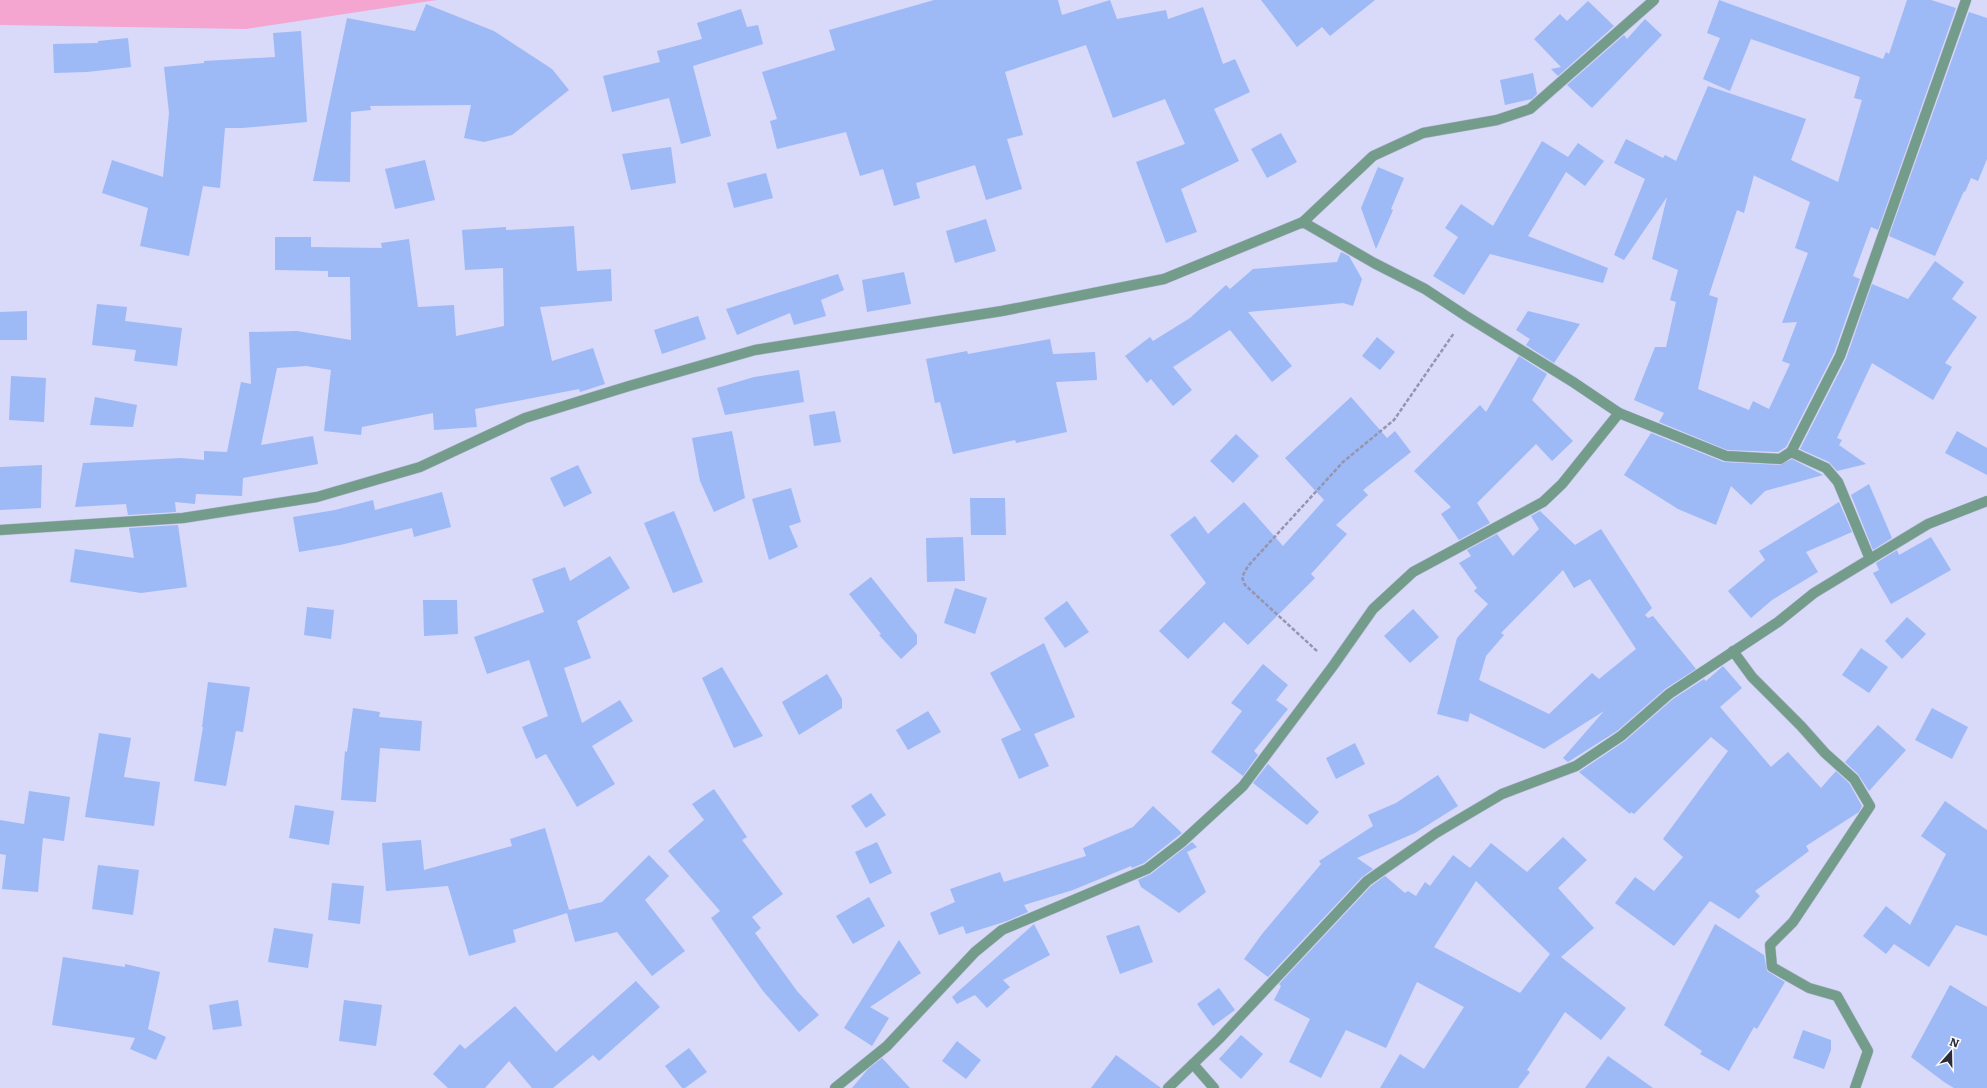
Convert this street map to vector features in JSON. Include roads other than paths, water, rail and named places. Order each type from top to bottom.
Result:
[{"type":"street","points":[[0,530],[183,518],[317,497],[420,467],[525,418],[629,386],[755,350],[1002,311],[1164,279],[1304,222],[1373,156],[1423,133],[1497,120],[1530,109],[1654,0]]},
{"type":"street","points":[[1304,222],[1374,263],[1425,289],[1573,382],[1619,413],[1726,456],[1780,459],[1791,452],[1840,356],[1966,0]]},
{"type":"street","points":[[835,1088],[887,1046],[975,952],[1002,930],[1148,869],[1182,842],[1243,786],[1374,609],[1413,572],[1543,502],[1562,484],[1619,413]]},
{"type":"street","points":[[1791,452],[1826,468],[1838,482],[1870,559]]},
{"type":"street","points":[[1168,1088],[1256,999],[1367,881],[1436,833],[1502,794],[1576,766],[1621,736],[1669,694],[1778,622],[1814,593],[1928,524],[1987,501]]},
{"type":"street","points":[[1733,652],[1752,677],[1802,726],[1825,753],[1854,779],[1870,806],[1793,922],[1770,945],[1772,967],[1809,988],[1837,996],[1868,1051],[1855,1088]]},
{"type":"street","points":[[1193,1064],[1214,1088]]}]
